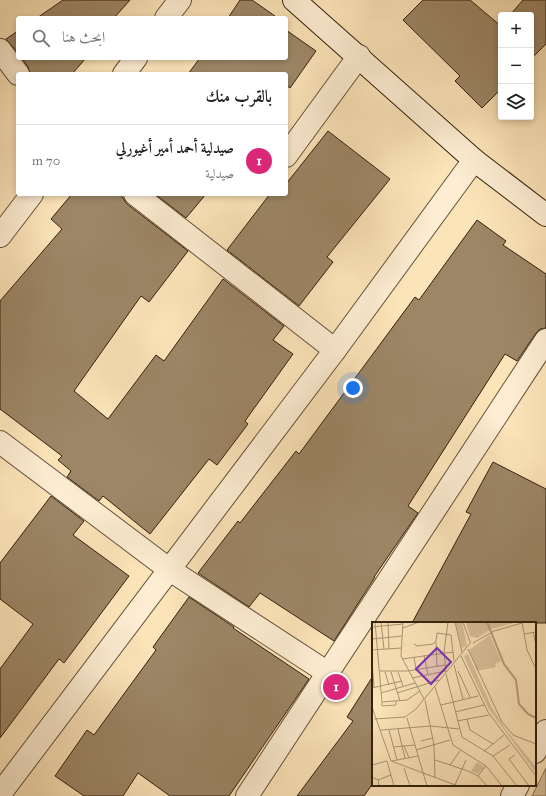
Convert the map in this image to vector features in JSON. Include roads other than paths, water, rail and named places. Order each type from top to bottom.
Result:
[{"type":"street","points":[[168,16],[180,0]]},
{"type":"street","points":[[294,0],[359,56],[474,160],[546,215]]},
{"type":"street","points":[[0,50],[16,72]]},
{"type":"street","points":[[288,153],[359,56]]},
{"type":"street","points":[[126,72],[134,60]]},
{"type":"street","points":[[0,794],[335,350],[474,160]]},
{"type":"street","points":[[0,236],[30,196]]},
{"type":"street","points":[[138,196],[335,350]]},
{"type":"street","points":[[247,796],[546,340]]},
{"type":"street","points":[[0,442],[170,570],[328,673]]},
{"type":"street","points":[[536,750],[546,731]]},
{"type":"street","points":[[512,796],[517,786]]},
{"type":"place","name":"صيدلية أحمد أمير أغيورلي","points":[[336,687]]}]
